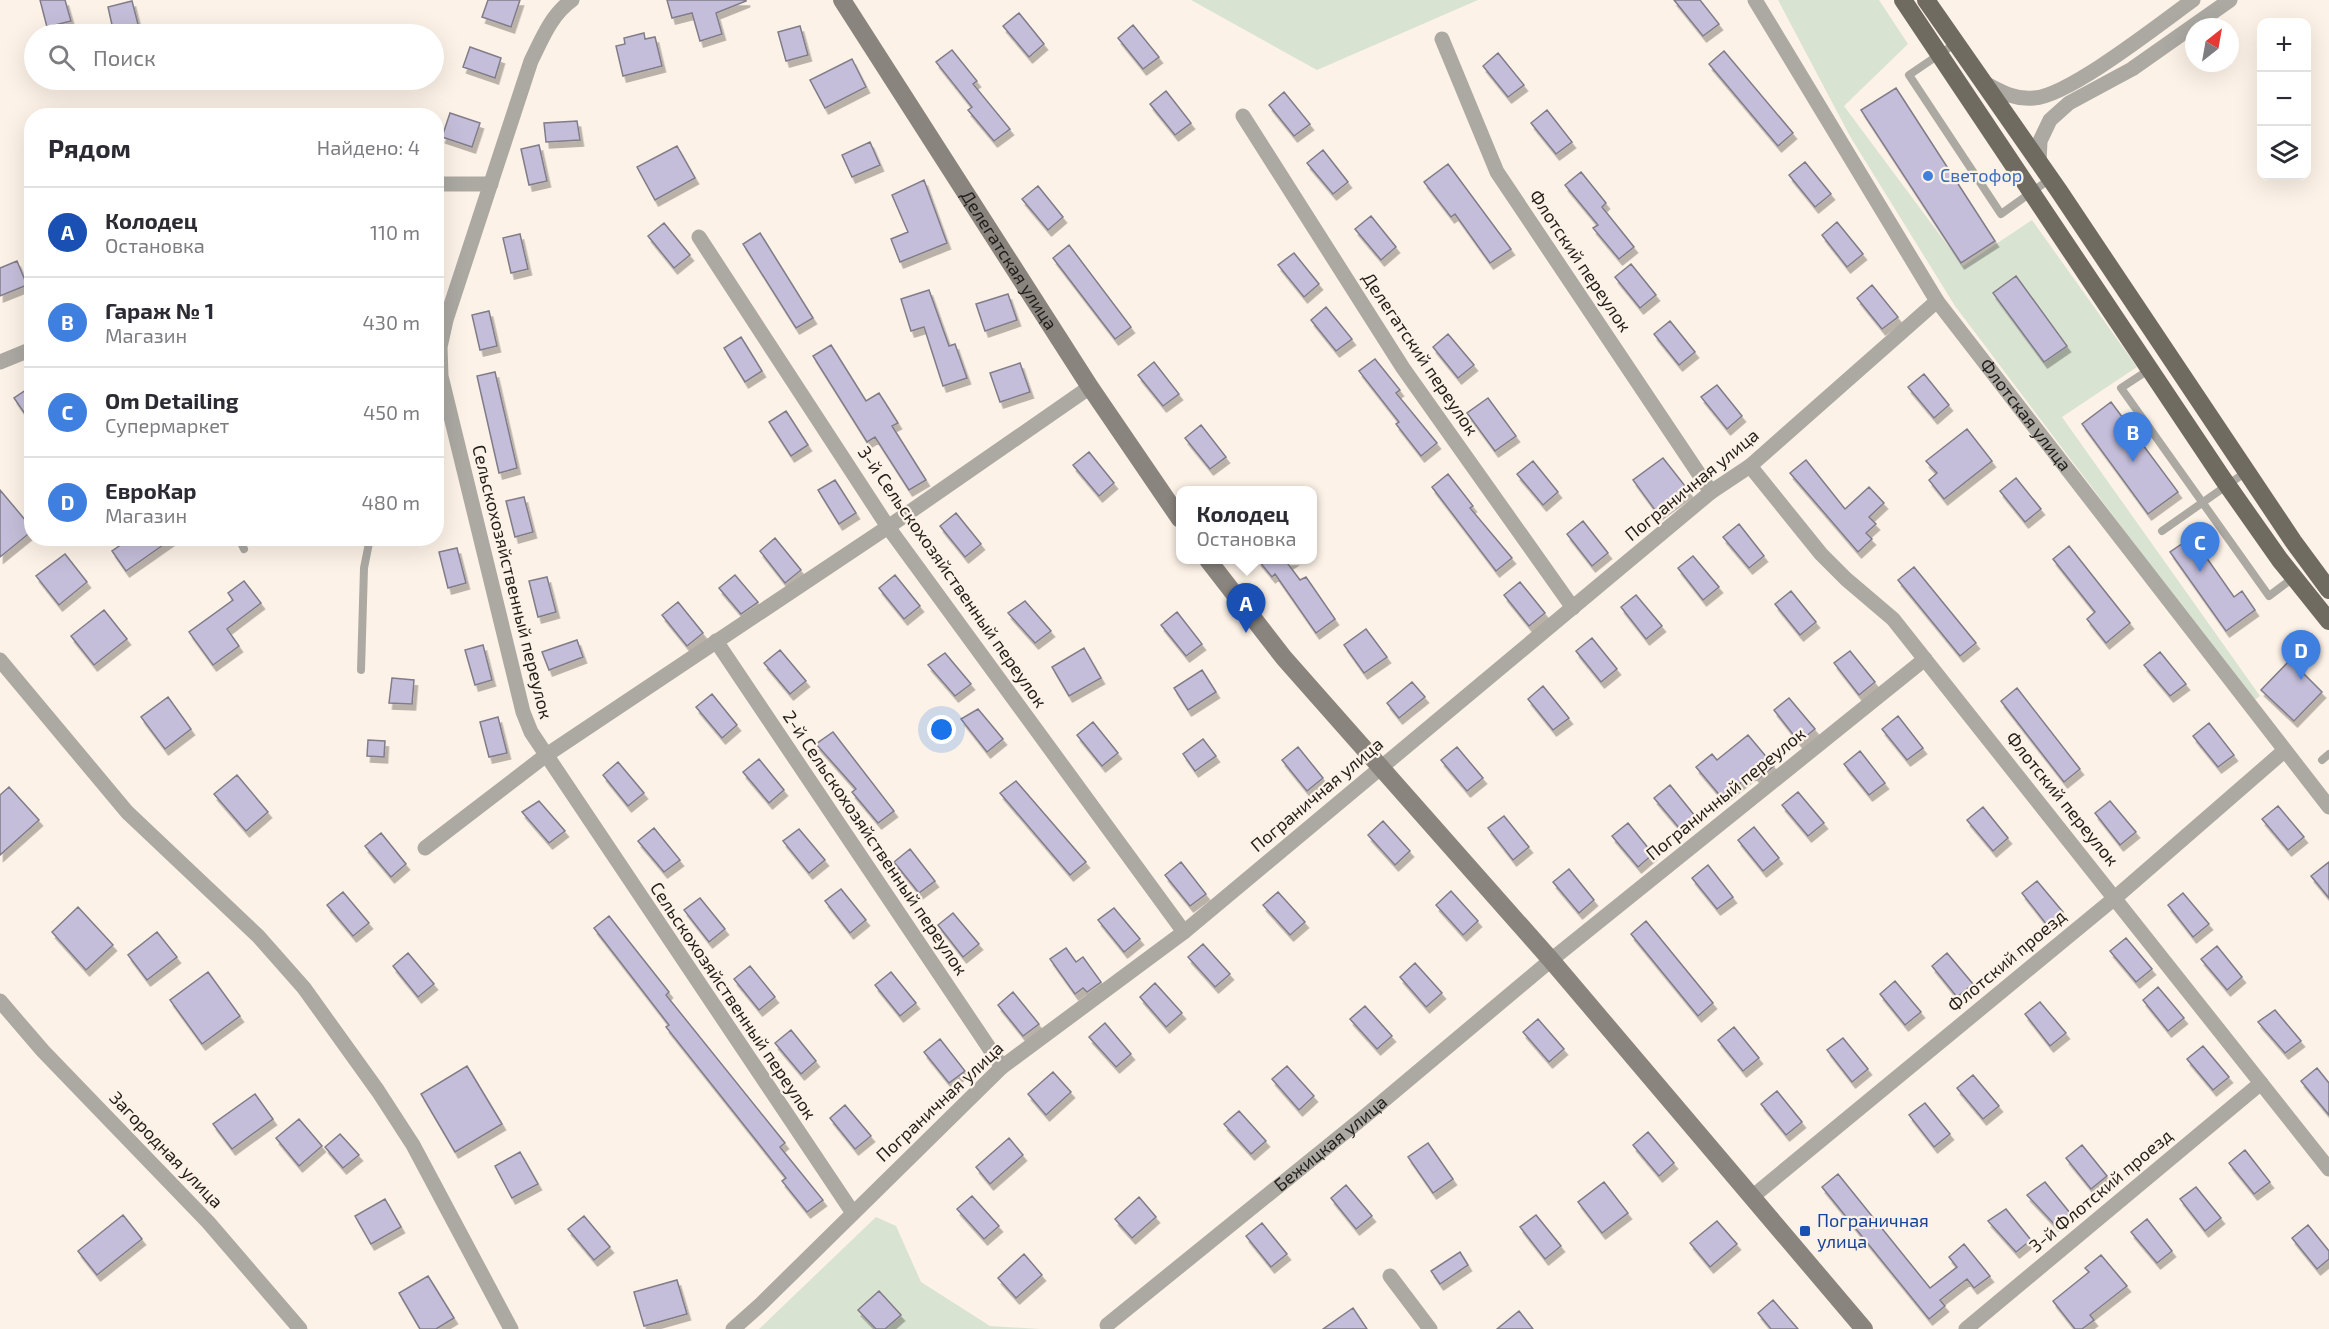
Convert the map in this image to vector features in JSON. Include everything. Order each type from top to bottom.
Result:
[{"type":"main road","points":[[1903,0],[2227,485],[2329,621]]},
{"type":"main road","points":[[1926,0],[2050,179],[2246,472],[2329,590]]},
{"type":"street","name":"Сельскохозяйственный переулок","points":[[444,334],[531,62],[560,9],[572,0]]},
{"type":"street","name":"Делегатская улица","points":[[842,0],[1090,387],[1176,513]]},
{"type":"street","name":"Флотская улица","points":[[1755,0],[1937,301],[2329,807]]},
{"type":"street","points":[[1982,81],[2009,96],[2035,99],[2061,90],[2120,53],[2193,0]]},
{"type":"street","points":[[2039,163],[2040,141],[2050,120],[2069,103],[2132,69],[2230,0]]},
{"type":"street","name":"Флотский переулок","points":[[1442,39],[1497,172],[1712,492]]},
{"type":"street","name":"Делегатский переулок","points":[[1243,116],[1403,369],[1573,608]]},
{"type":"street","points":[[444,184],[491,184]]},
{"type":"street","name":"3-й Сельскохозяйственный переулок","points":[[699,237],[888,527],[1184,932]]},
{"type":"street","name":"Пограничная улица","points":[[733,1329],[1002,1067],[1184,932],[1712,492],[1750,466],[1937,301]]},
{"type":"street","points":[[0,362],[24,352]]},
{"type":"street","points":[[425,848],[545,756],[888,527],[1090,387]]},
{"type":"street","name":"Сельскохозяйственный переулок","points":[[444,419],[523,711],[545,756],[852,1213]]},
{"type":"street","name":"Флотский переулок","points":[[1750,466],[1821,554],[1846,579],[1893,619],[2116,897],[2329,1169]]},
{"type":"street","points":[[1211,564],[1284,658],[1551,960],[1864,1329]]},
{"type":"street","name":"2-й Сельскохозяйственный переулок","points":[[716,641],[1002,1067]]},
{"type":"street","name":"Пограничный переулок","points":[[1551,960],[1925,659]]},
{"type":"street","points":[[0,660],[127,812],[258,936],[303,988],[378,1091],[413,1145],[511,1329]]},
{"type":"street","name":"Флотский проезд","points":[[1752,1197],[2116,897],[2284,751]]},
{"type":"street","name":"Бежицкая улица","points":[[1107,1325],[1364,1117],[1551,960]]},
{"type":"street","name":"Загородная улица","points":[[0,1001],[43,1051],[208,1222],[300,1329]]},
{"type":"street","name":"3-й Флотский проезд","points":[[1966,1329],[2261,1083]]},
{"type":"street","points":[[1389,1276],[1430,1329]]},
{"type":"lane","points":[[1956,43],[1909,75],[2001,214],[2050,179]]},
{"type":"lane","points":[[2150,369],[2121,388],[2269,596],[2294,577]]},
{"type":"lane","points":[[2162,531],[2246,472]]},
{"type":"lane","points":[[361,670],[364,568],[368,546]]},
{"type":"green space","points":[[1191,0],[1478,0],[1317,70]]},
{"type":"green space","points":[[1778,0],[1879,0],[1908,44],[1844,106],[1963,266],[2032,220],[2137,367],[2062,417],[2260,696],[2253,701],[1955,306],[1851,138]]},
{"type":"green space","points":[[876,1217],[896,1226],[921,1282],[990,1326],[1041,1329],[759,1329]]},
{"type":"building","points":[[40,0],[65,0],[71,21],[46,24]]},
{"type":"building","points":[[488,0],[520,0],[511,27],[482,17]]},
{"type":"building","points":[[667,0],[746,1],[716,13],[722,34],[700,41],[692,13],[672,18]]},
{"type":"building","points":[[1674,0],[1700,0],[1719,24],[1703,36]]},
{"type":"building","points":[[132,1],[138,24],[112,24],[108,7]]},
{"type":"building","points":[[1019,13],[1044,44],[1029,57],[1003,26]]},
{"type":"building","points":[[1133,25],[1159,57],[1143,69],[1118,38]]},
{"type":"building","points":[[800,26],[808,55],[786,61],[778,32]]},
{"type":"building","points":[[644,33],[645,39],[655,37],[662,66],[623,76],[616,46],[625,44],[624,38]]},
{"type":"building","points":[[470,47],[501,58],[495,78],[463,67]]},
{"type":"building","points":[[952,50],[977,81],[973,84],[1010,129],[994,141],[968,110],[972,107],[936,62]]},
{"type":"building","points":[[1724,51],[1793,133],[1778,146],[1709,64]]},
{"type":"building","points":[[1498,53],[1524,85],[1508,97],[1483,66]]},
{"type":"building","points":[[852,59],[866,87],[825,108],[810,80]]},
{"type":"building","name":"Светофор","points":[[1896,88],[1995,241],[1961,263],[1861,110]]},
{"type":"building","points":[[1166,91],[1191,123],[1175,135],[1150,104]]},
{"type":"building","points":[[1284,92],[1310,124],[1294,136],[1269,105]]},
{"type":"building","points":[[1547,110],[1572,142],[1556,154],[1531,123]]},
{"type":"building","points":[[450,113],[480,123],[472,147],[444,138]]},
{"type":"building","points":[[577,121],[580,140],[546,142],[544,123]]},
{"type":"building","points":[[870,142],[880,165],[852,177],[842,155]]},
{"type":"building","points":[[539,145],[547,181],[529,185],[521,149]]},
{"type":"building","points":[[677,146],[695,178],[655,200],[637,167]]},
{"type":"building","points":[[1323,150],[1348,182],[1333,194],[1307,163]]},
{"type":"building","points":[[1805,162],[1831,194],[1815,207],[1789,175]]},
{"type":"building","points":[[1448,164],[1511,249],[1490,263],[1455,214],[1451,217],[1424,182]]},
{"type":"building","points":[[1581,172],[1606,203],[1602,207],[1634,247],[1619,259],[1593,228],[1598,225],[1565,185]]},
{"type":"building","points":[[924,180],[947,243],[900,262],[891,239],[908,232],[892,195]]},
{"type":"building","points":[[1038,186],[1063,217],[1048,230],[1022,199]]},
{"type":"building","points":[[1371,216],[1396,247],[1381,260],[1355,229]]},
{"type":"building","points":[[1837,222],[1863,254],[1847,267],[1822,235]]},
{"type":"building","points":[[664,223],[690,255],[674,268],[648,236]]},
{"type":"building","points":[[760,233],[813,318],[796,328],[743,244]]},
{"type":"building","points":[[520,234],[528,269],[511,273],[503,238]]},
{"type":"building","points":[[1069,245],[1131,327],[1115,339],[1053,258]]},
{"type":"building","points":[[1294,253],[1319,284],[1304,297],[1278,265]]},
{"type":"building","points":[[17,261],[24,278],[24,286],[0,296],[0,268]]},
{"type":"building","points":[[1631,264],[1656,295],[1640,308],[1615,277]]},
{"type":"building","points":[[2016,276],[2067,346],[2044,362],[1993,293]]},
{"type":"building","points":[[1872,285],[1898,317],[1882,329],[1857,298]]},
{"type":"building","points":[[929,290],[949,346],[955,344],[967,378],[943,386],[924,327],[911,331],[901,299]]},
{"type":"building","points":[[1008,294],[1017,320],[985,331],[976,304]]},
{"type":"building","points":[[1326,307],[1352,339],[1336,351],[1311,320]]},
{"type":"building","points":[[489,311],[497,346],[480,350],[472,315]]},
{"type":"building","points":[[1670,321],[1695,352],[1679,365],[1654,334]]},
{"type":"building","points":[[1448,334],[1474,365],[1458,378],[1433,347]]},
{"type":"building","points":[[741,337],[762,371],[745,382],[724,348]]},
{"type":"building","points":[[831,345],[866,401],[879,393],[898,423],[892,426],[926,480],[909,490],[875,437],[867,442],[813,356]]},
{"type":"building","points":[[1375,359],[1400,390],[1396,393],[1437,443],[1421,456],[1396,424],[1399,422],[1359,371]]},
{"type":"building","points":[[1154,362],[1179,394],[1163,406],[1138,375]]},
{"type":"building","points":[[1020,363],[1030,392],[1000,402],[990,373]]},
{"type":"building","points":[[495,372],[517,468],[499,473],[477,376]]},
{"type":"building","points":[[1924,374],[1949,405],[1934,418],[1908,387]]},
{"type":"building","points":[[1717,385],[1742,416],[1727,429],[1701,397]]},
{"type":"building","points":[[24,391],[24,412],[14,398]]},
{"type":"building","points":[[1488,398],[1516,436],[1495,451],[1467,413]]},
{"type":"building","points":[[2111,402],[2178,492],[2148,514],[2082,424]]},
{"type":"building","points":[[786,411],[808,445],[791,456],[769,422]]},
{"type":"building","points":[[1201,425],[1226,457],[1210,469],[1185,438]]},
{"type":"building","points":[[1967,429],[1992,461],[1944,499],[1929,480],[1937,473],[1926,461]]},
{"type":"building","points":[[1089,452],[1114,483],[1099,496],[1073,465]]},
{"type":"building","points":[[1663,458],[1689,491],[1658,514],[1633,480]]},
{"type":"building","points":[[1806,460],[1845,509],[1869,487],[1884,503],[1869,517],[1876,524],[1866,533],[1872,539],[1858,552],[1790,473]]},
{"type":"building","points":[[1533,461],[1558,492],[1543,505],[1517,474]]},
{"type":"building","points":[[1448,474],[1473,506],[1470,508],[1512,558],[1496,571],[1432,487]]},
{"type":"building","points":[[2016,478],[2041,509],[2025,522],[2000,491]]},
{"type":"building","points":[[835,480],[856,513],[839,524],[818,490]]},
{"type":"building","points":[[0,490],[24,518],[24,538],[0,557]]},
{"type":"building","points":[[524,497],[533,532],[515,537],[506,501]]},
{"type":"building","points":[[956,513],[981,544],[965,557],[940,526]]},
{"type":"building","points":[[1583,521],[1608,553],[1592,566],[1567,534]]},
{"type":"building","points":[[1739,524],[1764,556],[1749,568],[1723,537]]},
{"type":"building","points":[[2192,537],[2234,597],[2242,591],[2255,610],[2226,631],[2170,552]]},
{"type":"building","points":[[775,538],[801,570],[785,583],[760,551]]},
{"type":"building","points":[[119,546],[162,546],[126,571],[112,551]]},
{"type":"building","points":[[2069,546],[2130,623],[2106,643],[2087,619],[2095,612],[2053,559]]},
{"type":"building","points":[[457,548],[466,583],[448,588],[439,552]]},
{"type":"building","points":[[65,554],[87,582],[59,605],[36,576]]},
{"type":"building","points":[[1693,556],[1719,587],[1703,600],[1678,568]]},
{"type":"building","points":[[1261,564],[1288,564],[1300,580],[1306,577],[1335,619],[1316,633],[1275,574],[1272,577]]},
{"type":"building","points":[[1914,567],[1976,643],[1960,656],[1898,580]]},
{"type":"building","points":[[735,575],[758,602],[741,614],[719,588]]},
{"type":"building","points":[[895,575],[920,606],[904,619],[879,588]]},
{"type":"building","points":[[547,577],[556,612],[538,617],[529,581]]},
{"type":"building","points":[[244,581],[261,603],[227,629],[239,646],[213,665],[189,632],[233,600],[228,593]]},
{"type":"building","points":[[1520,582],[1545,613],[1529,626],[1504,595]]},
{"type":"building","points":[[1791,591],[1816,622],[1800,635],[1775,604]]},
{"type":"building","points":[[1636,595],[1662,626],[1646,639],[1621,607]]},
{"type":"building","points":[[1025,601],[1051,631],[1035,643],[1008,613]]},
{"type":"building","points":[[678,602],[703,633],[687,646],[662,615]]},
{"type":"building","points":[[104,610],[127,639],[94,665],[71,636]]},
{"type":"building","points":[[1177,612],[1202,644],[1186,656],[1161,625]]},
{"type":"building","points":[[1366,629],[1387,657],[1364,673],[1344,645]]},
{"type":"building","points":[[1592,638],[1617,669],[1601,682],[1576,651]]},
{"type":"building","points":[[577,640],[583,657],[549,670],[542,652]]},
{"type":"building","points":[[483,645],[492,680],[475,685],[465,650]]},
{"type":"building","points":[[1084,648],[1101,678],[1069,696],[1052,667]]},
{"type":"building","points":[[780,650],[806,681],[790,694],[764,663]]},
{"type":"building","points":[[1850,651],[1875,682],[1859,695],[1834,663]]},
{"type":"building","points":[[2160,652],[2186,684],[2170,696],[2144,665]]},
{"type":"building","points":[[945,653],[971,684],[955,696],[928,665]]},
{"type":"building","points":[[2290,660],[2322,692],[2294,721],[2261,690]]},
{"type":"building","points":[[1202,670],[1216,692],[1188,710],[1174,688]]},
{"type":"building","points":[[392,678],[414,680],[412,704],[389,703]]},
{"type":"building","points":[[1412,682],[1425,697],[1399,718],[1387,703]]},
{"type":"building","points":[[1543,686],[1569,718],[1553,730],[1528,699]]},
{"type":"building","points":[[2017,688],[2080,769],[2064,782],[2001,701]]},
{"type":"building","points":[[712,694],[737,725],[722,738],[696,707]]},
{"type":"building","points":[[168,697],[191,729],[165,749],[141,717]]},
{"type":"building","points":[[1789,698],[1815,729],[1799,742],[1774,710]]},
{"type":"building","points":[[978,709],[1003,739],[987,752],[961,719]]},
{"type":"building","points":[[1898,716],[1923,748],[1907,760],[1882,729]]},
{"type":"building","points":[[498,717],[507,753],[489,757],[480,722]]},
{"type":"building","points":[[1093,722],[1118,753],[1102,766],[1077,735]]},
{"type":"building","points":[[2209,723],[2234,755],[2218,767],[2193,736]]},
{"type":"building","points":[[833,732],[894,811],[878,823],[852,792],[856,789],[816,744]]},
{"type":"building","points":[[1748,735],[1774,766],[1758,779],[1753,773],[1722,798],[1696,767],[1712,754],[1717,760]]},
{"type":"building","points":[[1203,739],[1216,756],[1195,771],[1183,754]]},
{"type":"building","points":[[368,740],[385,741],[384,757],[367,756]]},
{"type":"building","points":[[1298,747],[1323,778],[1307,791],[1282,760]]},
{"type":"building","points":[[1457,747],[1483,778],[1467,791],[1441,760]]},
{"type":"building","points":[[1860,751],[1885,783],[1869,795],[1844,764]]},
{"type":"building","points":[[759,759],[784,790],[769,803],[743,772]]},
{"type":"building","points":[[618,762],[644,793],[628,806],[603,775]]},
{"type":"building","points":[[237,775],[268,812],[246,831],[214,794]]},
{"type":"building","points":[[1016,781],[1086,862],[1070,875],[1000,793]]},
{"type":"building","points":[[1670,785],[1695,816],[1680,829],[1654,798]]},
{"type":"building","points":[[9,787],[39,820],[0,855],[0,795]]},
{"type":"building","points":[[1798,792],[1824,823],[1808,836],[1782,805]]},
{"type":"building","points":[[539,801],[565,831],[549,843],[522,812]]},
{"type":"building","points":[[2110,801],[2136,832],[2120,845],[2095,813]]},
{"type":"building","points":[[2278,806],[2304,837],[2288,850],[2262,819]]},
{"type":"building","points":[[1983,807],[2008,838],[1993,851],[1967,820]]},
{"type":"building","points":[[1504,816],[1529,847],[1513,860],[1488,828]]},
{"type":"building","points":[[1383,821],[1410,851],[1395,865],[1368,835]]},
{"type":"building","points":[[1628,823],[1653,854],[1638,867],[1612,836]]},
{"type":"building","points":[[1754,827],[1779,858],[1763,871],[1738,840]]},
{"type":"building","points":[[654,828],[680,860],[664,872],[638,841]]},
{"type":"building","points":[[799,829],[825,860],[809,873],[783,841]]},
{"type":"building","points":[[381,833],[406,864],[391,877],[365,846]]},
{"type":"building","points":[[910,849],[935,881],[919,893],[894,862]]},
{"type":"building","points":[[1181,862],[1206,894],[1190,906],[1165,875]]},
{"type":"building","points":[[2329,862],[2329,898],[2311,876]]},
{"type":"building","points":[[1708,865],[1733,897],[1717,909],[1692,878]]},
{"type":"building","points":[[1569,869],[1594,900],[1579,913],[1553,882]]},
{"type":"building","points":[[2037,881],[2063,912],[2047,925],[2022,893]]},
{"type":"building","points":[[841,889],[866,920],[850,933],[825,901]]},
{"type":"building","points":[[1451,891],[1478,921],[1463,935],[1436,905]]},
{"type":"building","points":[[343,892],[369,923],[353,936],[327,905]]},
{"type":"building","points":[[1278,892],[1305,922],[1290,935],[1263,905]]},
{"type":"building","points":[[2183,893],[2209,924],[2193,937],[2168,905]]},
{"type":"building","points":[[700,898],[725,929],[709,942],[684,910]]},
{"type":"building","points":[[78,907],[113,945],[86,970],[52,932]]},
{"type":"building","points":[[1114,908],[1140,939],[1124,952],[1098,920]]},
{"type":"building","points":[[953,913],[979,944],[963,957],[938,925]]},
{"type":"building","points":[[609,916],[669,992],[666,995],[785,1143],[780,1147],[823,1200],[807,1212],[782,1181],[786,1178],[666,1027],[669,1025],[594,928]]},
{"type":"building","points":[[1646,921],[1713,1003],[1698,1016],[1631,934]]},
{"type":"building","points":[[157,932],[177,957],[147,980],[128,955]]},
{"type":"building","points":[[2126,938],[2152,969],[2136,982],[2110,951]]},
{"type":"building","points":[[1203,944],[1230,974],[1215,987],[1188,957]]},
{"type":"building","points":[[2217,946],[2242,977],[2227,990],[2201,959]]},
{"type":"building","points":[[1066,948],[1076,962],[1083,957],[1101,982],[1087,992],[1083,988],[1075,994],[1050,959]]},
{"type":"building","points":[[408,953],[434,984],[418,997],[393,966]]},
{"type":"building","points":[[1947,953],[1973,984],[1957,997],[1932,966]]},
{"type":"building","points":[[1415,963],[1442,993],[1426,1007],[1400,977]]},
{"type":"building","points":[[750,966],[775,997],[759,1010],[734,979]]},
{"type":"building","points":[[208,972],[240,1016],[202,1044],[170,1000]]},
{"type":"building","points":[[891,972],[916,1003],[900,1016],[875,985]]},
{"type":"building","points":[[1895,981],[1921,1012],[1905,1025],[1880,994]]},
{"type":"building","points":[[1155,983],[1182,1013],[1166,1027],[1140,997]]},
{"type":"building","points":[[2158,987],[2184,1018],[2168,1031],[2143,1000]]},
{"type":"building","points":[[1013,992],[1039,1024],[1023,1036],[998,1005]]},
{"type":"building","points":[[2040,1002],[2066,1033],[2050,1046],[2025,1014]]},
{"type":"building","points":[[1365,1006],[1392,1036],[1377,1049],[1350,1019]]},
{"type":"building","points":[[2275,1010],[2301,1041],[2285,1053],[2258,1022]]},
{"type":"building","points":[[1538,1019],[1564,1049],[1549,1062],[1523,1032]]},
{"type":"building","points":[[1105,1023],[1131,1054],[1116,1067],[1089,1037]]},
{"type":"building","points":[[1734,1027],[1759,1058],[1743,1071],[1718,1040]]},
{"type":"building","points":[[791,1030],[816,1061],[801,1074],[775,1043]]},
{"type":"building","points":[[1843,1038],[1868,1069],[1852,1082],[1827,1050]]},
{"type":"building","points":[[940,1039],[965,1071],[949,1083],[924,1052]]},
{"type":"building","points":[[2203,1046],[2229,1077],[2213,1090],[2187,1059]]},
{"type":"building","points":[[467,1066],[502,1124],[455,1152],[421,1094]]},
{"type":"building","points":[[1287,1066],[1314,1096],[1299,1110],[1272,1079]]},
{"type":"building","points":[[2317,1068],[2329,1083],[2329,1115],[2301,1081]]},
{"type":"building","points":[[1053,1072],[1071,1092],[1046,1115],[1028,1094]]},
{"type":"building","points":[[1973,1075],[1999,1106],[1983,1119],[1957,1088]]},
{"type":"building","points":[[1777,1091],[1802,1122],[1786,1135],[1761,1104]]},
{"type":"building","points":[[255,1094],[273,1119],[232,1149],[213,1124]]},
{"type":"building","points":[[1925,1103],[1950,1134],[1934,1147],[1909,1115]]},
{"type":"building","points":[[845,1105],[871,1136],[855,1149],[830,1118]]},
{"type":"building","points":[[1239,1111],[1266,1141],[1251,1154],[1224,1124]]},
{"type":"building","points":[[299,1119],[322,1146],[299,1166],[276,1138]]},
{"type":"building","points":[[1648,1132],[1674,1163],[1659,1176],[1633,1145]]},
{"type":"building","points":[[340,1134],[359,1155],[343,1168],[325,1147]]},
{"type":"building","points":[[1009,1138],[1023,1155],[990,1184],[976,1167]]},
{"type":"building","points":[[1428,1143],[1453,1179],[1433,1193],[1408,1157]]},
{"type":"building","points":[[2082,1145],[2107,1176],[2091,1189],[2066,1158]]},
{"type":"building","points":[[2245,1150],[2270,1182],[2254,1194],[2229,1163]]},
{"type":"building","points":[[520,1152],[538,1184],[512,1198],[495,1166]]},
{"type":"building","points":[[1838,1174],[1930,1288],[1957,1267],[1949,1257],[1964,1244],[1990,1276],[1974,1288],[1967,1279],[1940,1300],[1945,1306],[1929,1319],[1822,1187]]},
{"type":"building","points":[[1604,1182],[1628,1213],[1602,1233],[1578,1202]]},
{"type":"building","points":[[2045,1182],[2070,1213],[2055,1225],[2027,1195]]},
{"type":"building","points":[[1346,1185],[1372,1216],[1356,1229],[1331,1198]]},
{"type":"building","points":[[2196,1187],[2221,1218],[2205,1231],[2180,1199]]},
{"type":"building","points":[[972,1196],[999,1226],[984,1239],[957,1209]]},
{"type":"building","points":[[1139,1197],[1156,1217],[1132,1238],[1115,1219]]},
{"type":"building","points":[[385,1199],[401,1227],[371,1244],[355,1216]]},
{"type":"building","points":[[2006,1209],[2031,1240],[2016,1252],[1988,1221]]},
{"type":"building","points":[[123,1215],[142,1239],[97,1275],[78,1251]]},
{"type":"building","points":[[1536,1215],[1561,1246],[1545,1259],[1520,1227]]},
{"type":"building","points":[[584,1216],[610,1247],[594,1260],[568,1229]]},
{"type":"building","points":[[2147,1219],[2172,1251],[2157,1263],[2131,1232]]},
{"type":"building","points":[[1717,1221],[1737,1244],[1710,1267],[1690,1243]]},
{"type":"building","points":[[1262,1223],[1287,1254],[1271,1267],[1246,1236]]},
{"type":"building","points":[[2308,1225],[2329,1251],[2329,1259],[2317,1269],[2292,1238]]},
{"type":"building","points":[[1460,1252],[1468,1265],[1440,1284],[1431,1271]]},
{"type":"building","points":[[1024,1254],[1042,1275],[1016,1298],[998,1278]]},
{"type":"building","points":[[2101,1255],[2127,1286],[2090,1315],[2094,1320],[2082,1329],[2075,1329],[2053,1301],[2089,1272],[2085,1268]]},
{"type":"building","points":[[428,1276],[454,1318],[436,1329],[420,1329],[399,1293]]},
{"type":"building","points":[[677,1280],[687,1314],[644,1326],[634,1292]]},
{"type":"building","points":[[879,1291],[901,1315],[885,1329],[876,1329],[858,1310]]},
{"type":"building","points":[[1773,1300],[1798,1329],[1771,1329],[1758,1313]]},
{"type":"building","points":[[1353,1308],[1367,1329],[1323,1329]]},
{"type":"building","points":[[1519,1311],[1533,1329],[1497,1329]]},
{"type":"place","name":"Светофор","points":[[1928,176]]},
{"type":"place","name":"Гараж № 1","points":[[2133,462]]},
{"type":"place","name":"Om Detailing","points":[[2200,572]]},
{"type":"place","name":"Колодец","points":[[1246,633]]},
{"type":"place","name":"ЕвроКар","points":[[2301,680]]},
{"type":"place","name":"Пограничная улица","points":[[1805,1231]]}]
